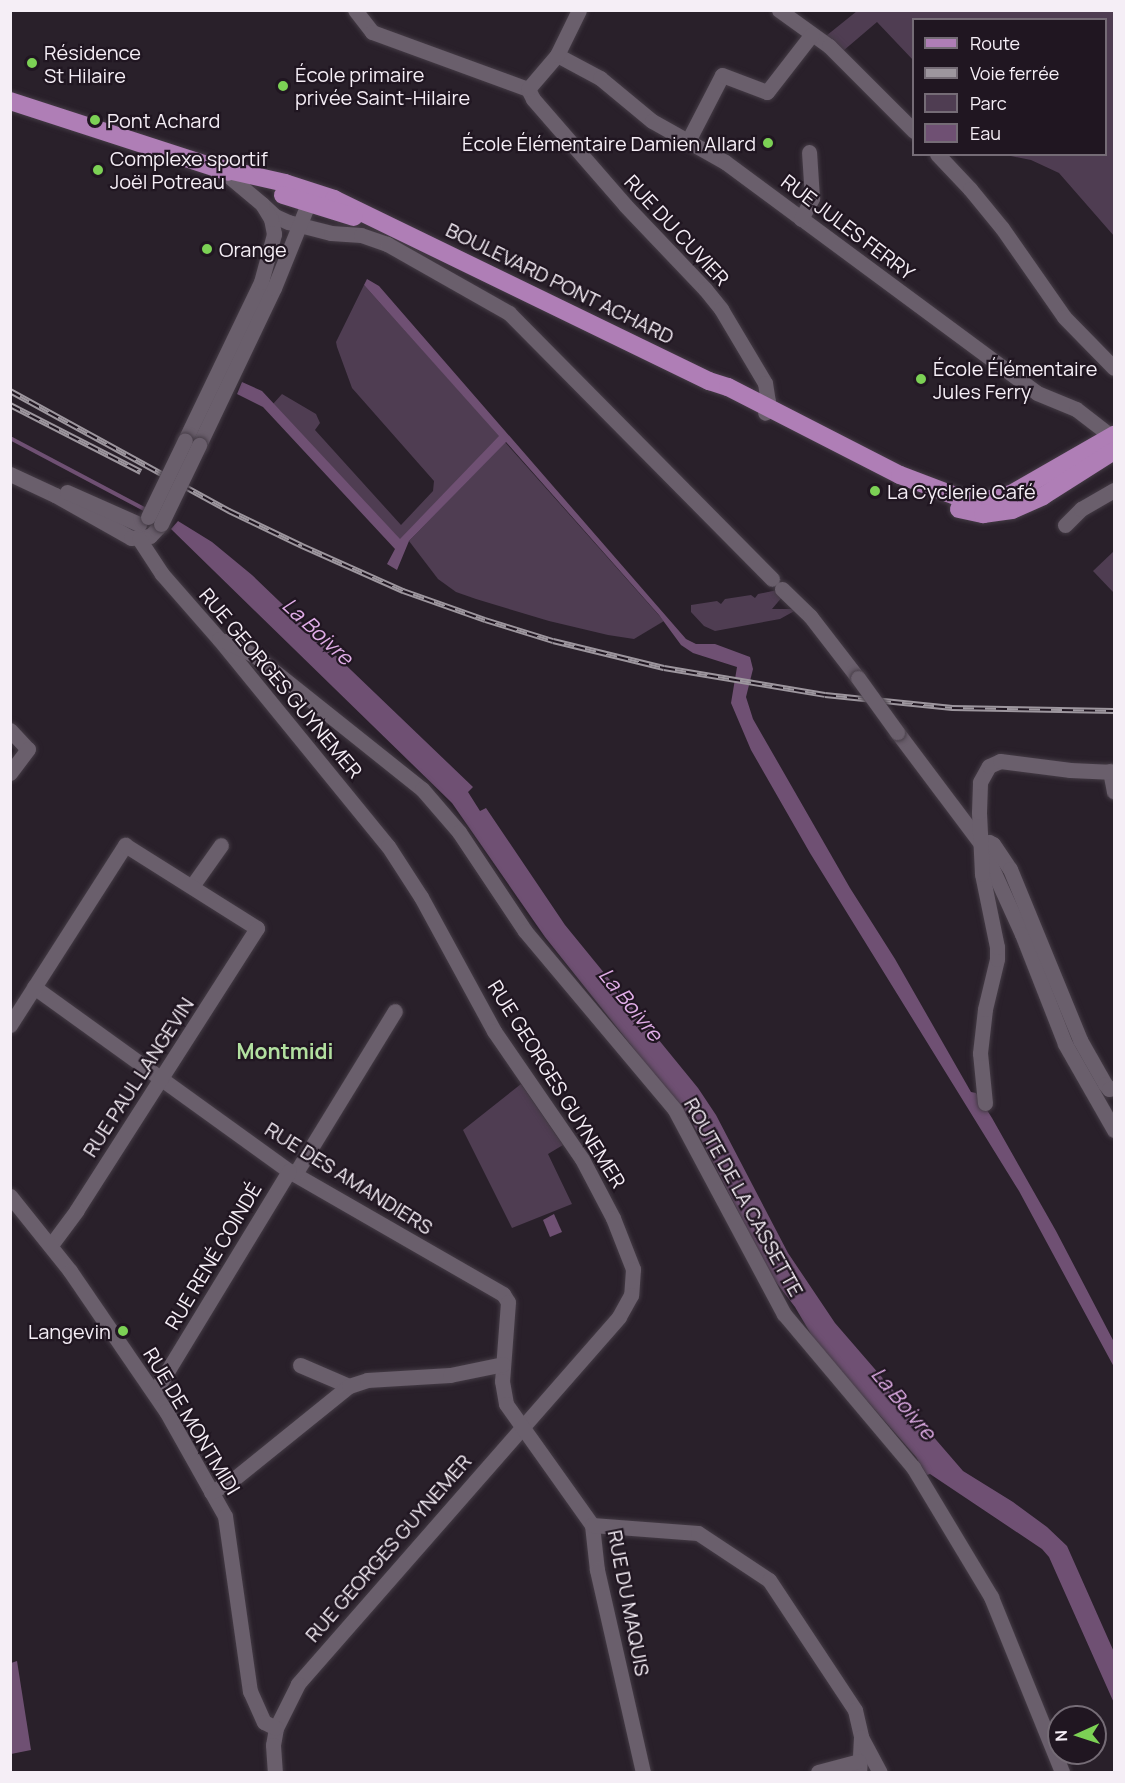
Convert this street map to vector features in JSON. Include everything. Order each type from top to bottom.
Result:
[{"type":"main road","name":"BOULEVARD PONT ACHARD","points":[[10,101],[391,225],[709,381],[725,394],[766,410],[783,423],[804,427],[900,475],[966,500],[996,499],[1043,478],[1114,441]]},
{"type":"main road","name":"BOULEVARD PONT ACHARD","points":[[307,196],[333,212],[391,225]]},
{"type":"street","points":[[354,10],[372,32],[528,89],[557,55],[579,10]]},
{"type":"street","points":[[779,10],[829,46],[912,129]]},
{"type":"street","points":[[688,141],[722,75],[767,92],[812,34]]},
{"type":"street","name":"RUE JULES FERRY","points":[[557,55],[592,73],[652,121],[725,162],[1037,393],[1076,409],[1114,441]]},
{"type":"street","name":"RUE DU CUVIER","points":[[528,89],[533,99],[625,205],[705,289],[721,309],[765,383],[766,410]]},
{"type":"street","points":[[801,219],[812,198],[809,152]]},
{"type":"street","points":[[939,156],[1002,228],[1064,317],[1114,368]]},
{"type":"street","points":[[219,168],[275,216],[301,228],[334,235],[361,235],[387,244],[509,314],[810,616],[981,844],[1022,933],[1065,1044],[1114,1130]]},
{"type":"street","points":[[10,474],[55,495],[131,538],[147,526],[192,443],[301,228],[307,196]]},
{"type":"street","points":[[192,443],[261,282],[274,234],[271,219],[262,204]]},
{"type":"street","points":[[261,282],[301,228],[333,212]]},
{"type":"street","points":[[10,469],[147,526]]},
{"type":"street","points":[[1065,525],[1081,509],[1114,490]]},
{"type":"street","name":"RUE GEORGES GUYNEMER","points":[[147,526],[162,574],[219,639],[388,846],[421,897],[494,1031],[582,1159],[604,1200],[629,1257],[634,1282],[631,1295],[619,1317],[298,1684],[276,1728],[273,1745],[275,1773]]},
{"type":"street","name":"ROUTE DE LA CASSETTE","points":[[219,639],[254,656],[422,789],[459,832],[525,931],[675,1110],[784,1314],[913,1467],[991,1598],[1062,1773]]},
{"type":"street","points":[[10,730],[27,749],[10,773]]},
{"type":"street","points":[[985,1103],[980,1053],[985,1009],[997,947],[982,874],[980,782],[989,766],[1000,761],[1070,770],[1112,771],[1114,792]]},
{"type":"street","points":[[981,844],[989,842],[993,844],[1010,869],[1080,1040],[1105,1084],[1109,1089],[1114,1088]]},
{"type":"street","points":[[10,1025],[125,845],[192,886],[221,845]]},
{"type":"street","name":"RUE PAUL LANGEVIN","points":[[51,1245],[77,1210],[257,928],[192,886]]},
{"type":"street","name":"RUE DES AMANDIERS","points":[[34,987],[292,1172],[503,1294],[508,1302],[503,1364],[506,1404],[521,1428]]},
{"type":"street","name":"RUE RENÉ COINDÉ","points":[[154,1393],[395,1011]]},
{"type":"street","name":"RUE DE MONTMIDI","points":[[10,1196],[51,1245],[154,1393],[225,1516],[250,1691],[264,1722],[276,1728]]},
{"type":"street","points":[[211,1492],[230,1482],[349,1386],[367,1380],[427,1378],[503,1364]]},
{"type":"street","points":[[300,1365],[349,1386]]},
{"type":"street","name":"RUE DU MAQUIS","points":[[521,1428],[592,1525],[597,1570],[644,1773]]},
{"type":"street","points":[[592,1525],[698,1533],[769,1580],[855,1710],[861,1737],[880,1773]]},
{"type":"street","points":[[818,1773],[859,1767],[861,1737]]},
{"type":"green space","points":[[857,11],[1114,11],[1114,236],[1059,173],[1031,160],[1011,156],[1107,156],[1107,18],[912,18],[912,59],[877,22],[843,51],[826,36]]},
{"type":"green space","points":[[364,285],[500,436],[400,540],[273,404],[282,394],[316,414],[320,423],[315,430],[401,525],[433,491],[434,481],[352,388],[337,347],[336,342]]},
{"type":"green space","points":[[505,442],[664,621],[634,639],[608,635],[549,621],[476,599],[456,592],[438,579],[409,541]]},
{"type":"green space","points":[[1114,551],[1114,593],[1093,571]]},
{"type":"green space","points":[[782,589],[783,596],[772,609],[798,609],[780,619],[715,631],[704,626],[691,612],[691,605],[717,601],[721,604],[725,599],[751,595],[755,598],[758,594]]},
{"type":"green space","points":[[521,1084],[563,1145],[548,1154],[572,1204],[512,1228],[463,1130]]},
{"type":"water","points":[[367,279],[379,286],[686,639],[696,644],[715,644],[750,657],[753,669],[746,697],[753,719],[850,888],[895,959],[971,1092],[976,1093],[992,1118],[1056,1231],[1114,1342],[1114,1367],[1019,1191],[810,853],[751,750],[731,703],[737,667],[693,653],[681,645],[659,615],[506,442],[409,541],[397,570],[387,564],[395,549],[263,407],[237,394],[242,382],[262,391],[400,539],[499,436],[364,285]]},
{"type":"water","name":"La Boivre","points":[[178,521],[212,542],[252,575],[473,787],[468,792],[480,811],[486,808],[565,925],[698,1088],[716,1115],[788,1253],[835,1323],[963,1471],[1013,1502],[1047,1527],[1067,1546],[1114,1652],[1114,1703],[1049,1557],[1042,1549],[930,1474],[927,1475],[916,1457],[815,1341],[795,1307],[772,1277],[692,1122],[545,937],[452,803],[171,529]]},
{"type":"water","points":[[554,1214],[562,1232],[550,1237],[543,1220]]},
{"type":"water","points":[[17,1661],[31,1750],[11,1754],[11,1663]]},
{"type":"waterway","name":"La Boivre","points":[[10,438],[146,510]]},
{"type":"railway","points":[[10,391],[229,511],[302,546],[403,591],[553,641],[664,668],[825,695],[952,708],[1114,711]]},
{"type":"railway","points":[[10,405],[141,472]]},
{"type":"place","name":"Résidence St Hilaire","points":[[32,63]]},
{"type":"place","name":"École primaire privée Saint-Hilaire","points":[[283,86]]},
{"type":"place","name":"Pont Achard","points":[[95,120]]},
{"type":"place","name":"École Élémentaire Damien Allard","points":[[768,143]]},
{"type":"place","name":"Complexe sportif Joël Potreau","points":[[98,170]]},
{"type":"place","name":"Orange","points":[[207,249]]},
{"type":"place","name":"École Élémentaire Jules Ferry","points":[[921,379]]},
{"type":"place","name":"La Cyclerie Café","points":[[875,491]]},
{"type":"place","name":"Langevin","points":[[123,1331]]},
{"type":"district","name":"Montmidi","points":[[285,1051]]}]
